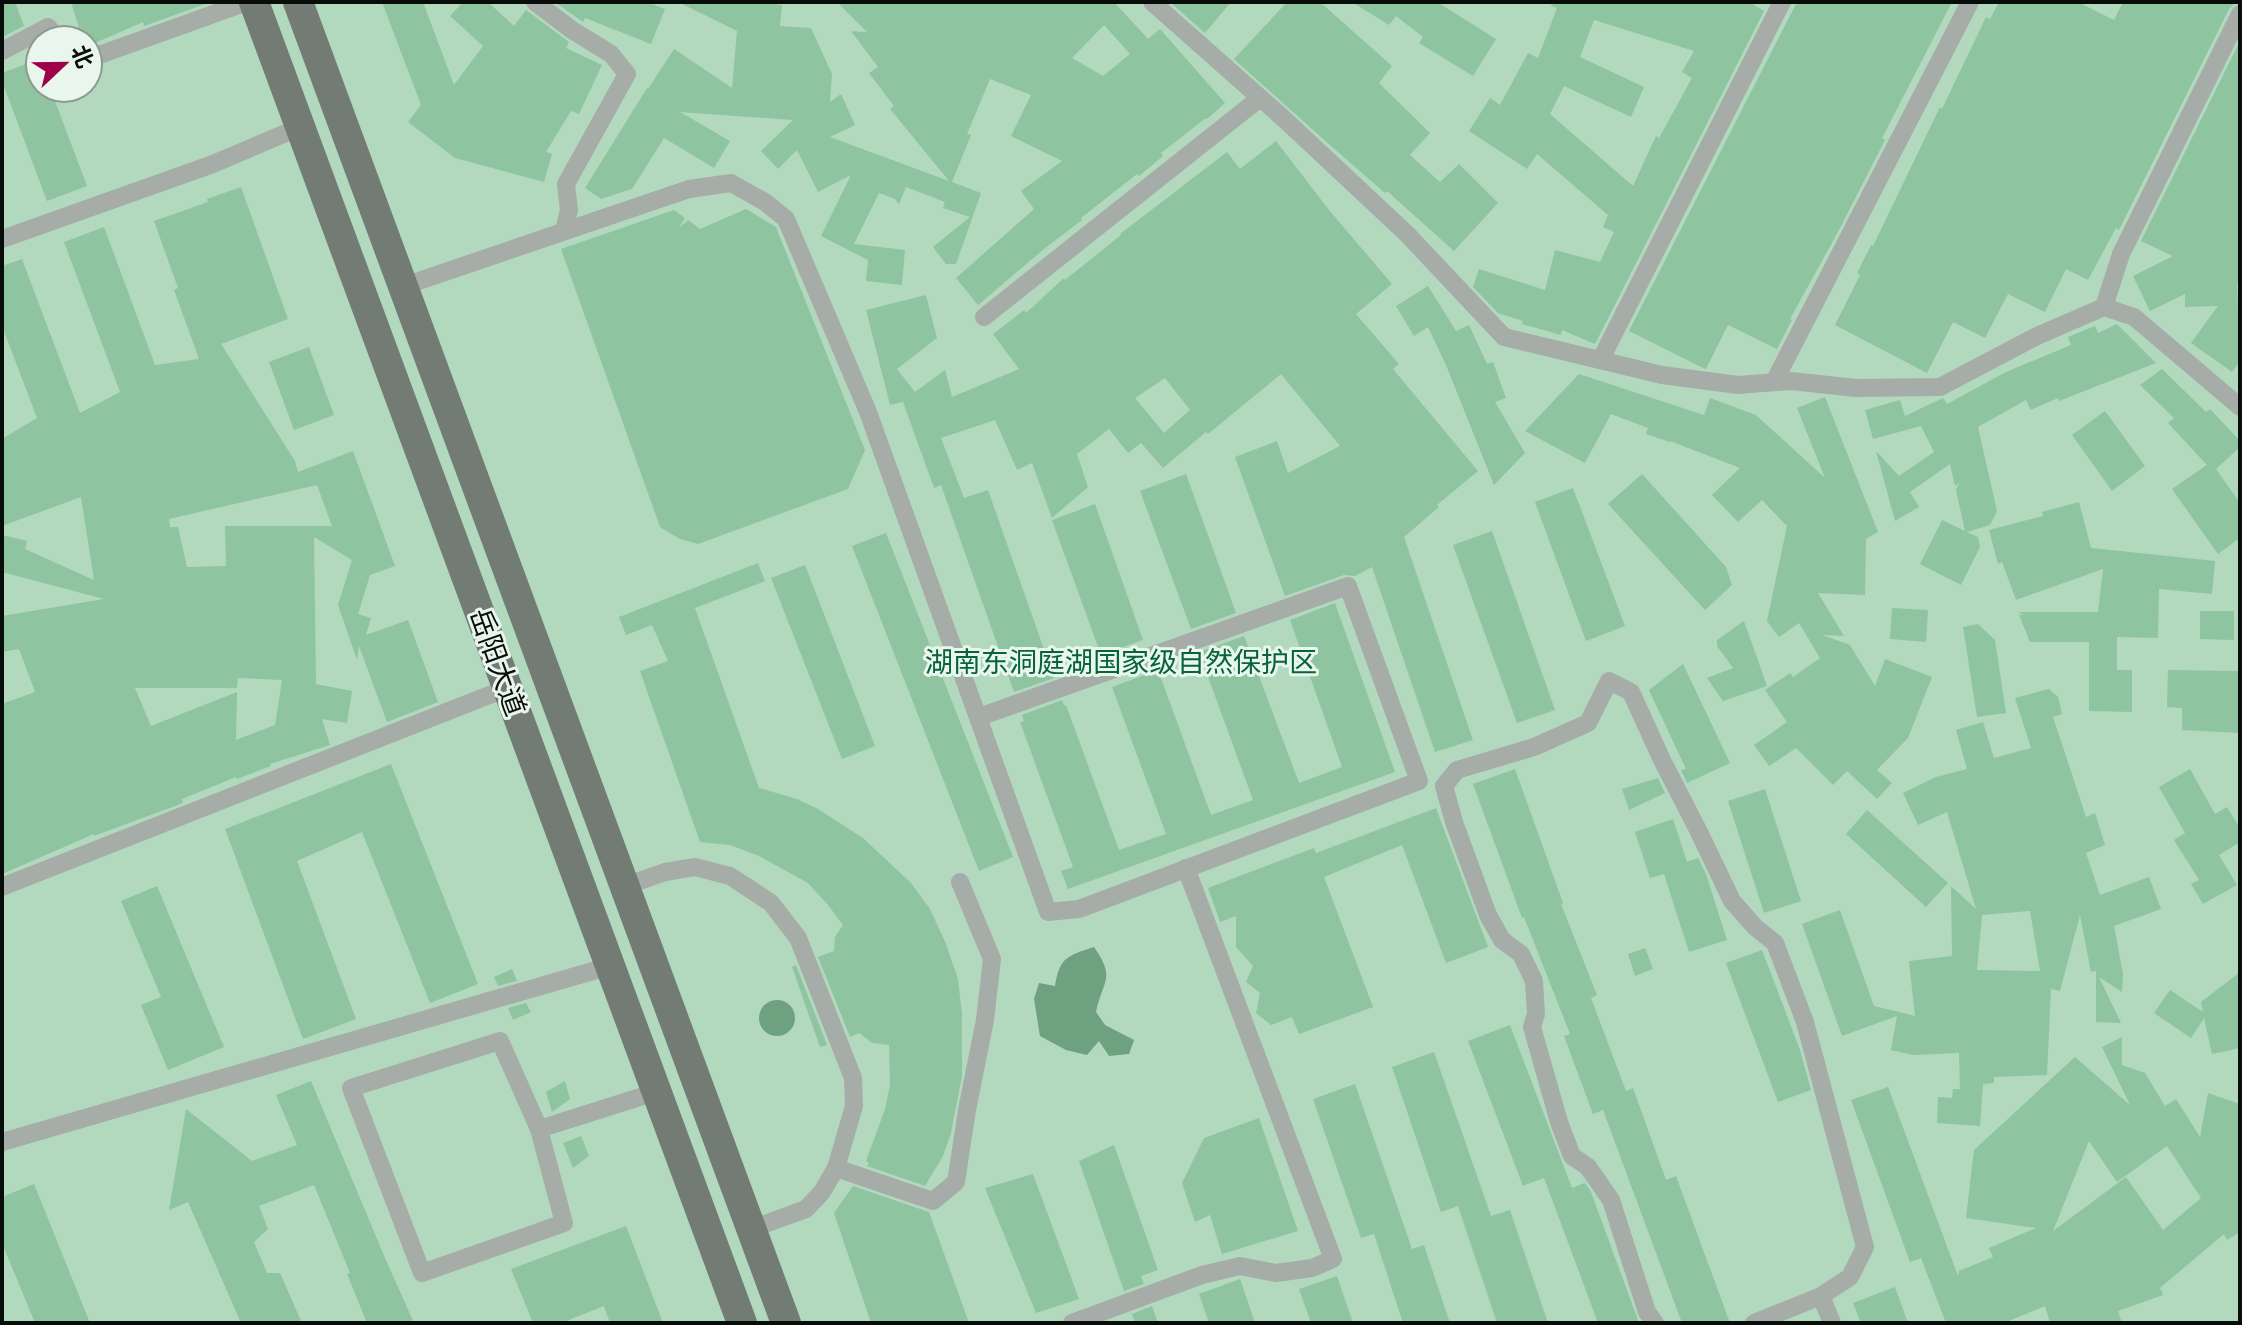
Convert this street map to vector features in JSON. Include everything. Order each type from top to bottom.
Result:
[{"type":"main road","name":"岳阳大道","points":[[254,2],[742,1323]]},
{"type":"main road","name":"岳阳大道","points":[[298,2],[786,1323]]},
{"type":"street","points":[[104,53],[247,2]]},
{"type":"street","points":[[535,2],[611,54],[627,74],[566,184],[569,210],[564,231]]},
{"type":"street","points":[[1152,2],[1407,234],[1504,337],[1662,375],[1738,385],[1791,381],[1856,388],[1940,387],[2037,336],[2104,307],[2134,317],[2240,407]]},
{"type":"street","points":[[1601,359],[1782,2]]},
{"type":"street","points":[[1774,382],[1970,2]]},
{"type":"street","points":[[2104,307],[2121,254],[2240,14]]},
{"type":"street","points":[[2,51],[24,40]]},
{"type":"street","points":[[984,317],[1260,98]]},
{"type":"street","points":[[2,239],[213,164],[300,127]]},
{"type":"street","points":[[404,286],[689,189],[731,183],[765,202],[786,219],[868,412],[1048,912],[1079,909],[1419,781],[1444,786]]},
{"type":"street","points":[[979,717],[1348,586],[1419,781]]},
{"type":"street","points":[[1444,786],[1457,770],[1534,747],[1588,723],[1609,681],[1631,692],[1732,901],[1755,927],[1775,943],[1805,1022],[1865,1247],[1850,1277],[1821,1296],[1754,1323]]},
{"type":"street","points":[[2,887],[507,688]]},
{"type":"street","points":[[1444,786],[1488,915],[1502,940],[1521,954],[1534,981],[1536,1014],[1532,1027],[1572,1156],[1588,1167],[1611,1200],[1647,1312],[1655,1323]]},
{"type":"street","points":[[625,886],[665,872],[695,867],[730,876],[771,903],[798,938],[853,1078],[854,1106],[836,1168],[822,1192],[806,1209],[751,1229]]},
{"type":"street","points":[[1072,1323],[1202,1275],[1240,1266],[1276,1273],[1312,1268],[1333,1259],[1186,868]]},
{"type":"street","points":[[836,1168],[933,1201],[956,1182],[985,1020],[992,959],[960,882]]},
{"type":"street","points":[[2,1142],[610,966]]},
{"type":"street","points":[[500,1041],[539,1129],[564,1223],[422,1273],[351,1088],[500,1041]]},
{"type":"street","points":[[539,1129],[656,1092]]},
{"type":"street","points":[[1821,1296],[1832,1323]]},
{"type":"green space","name":"湖南东洞庭湖国家级自然保护区","points":[[2,2],[2240,2],[2240,1323],[2,1323]]},
{"type":"shaded area","points":[[1094,947],[1106,973],[1096,1012],[1105,1025],[1134,1040],[1129,1054],[1109,1056],[1099,1041],[1087,1055],[1066,1050],[1040,1036],[1034,999],[1039,983],[1055,986],[1067,959]]},
{"type":"shaded area","points":[[777,1000],[790,1005],[795,1018],[790,1031],[777,1036],[764,1031],[759,1018],[764,1005]]},
{"type":"building","points":[[2,2],[15,2],[24,26],[2,37]]},
{"type":"building","points":[[71,2],[208,2],[144,26],[143,22],[104,39],[104,24],[78,24]]},
{"type":"building","points":[[382,2],[423,2],[454,85],[483,46],[450,16],[463,2],[488,2],[514,26],[526,10],[569,42],[566,48],[602,65],[579,114],[571,111],[546,152],[552,154],[544,182],[455,158],[408,122],[421,105]]},
{"type":"building","points":[[555,2],[647,2],[665,9],[651,44],[585,18],[583,22]]},
{"type":"building","points":[[678,2],[782,5],[780,26],[811,28],[832,74],[830,102],[841,94],[855,125],[830,137],[949,181],[890,109],[894,106],[869,73],[878,67],[851,31],[867,32],[837,2],[1114,2],[1148,39],[1160,29],[1225,103],[978,305],[956,278],[1034,209],[1021,191],[1062,161],[1011,136],[1031,95],[990,79],[967,134],[971,135],[952,182],[981,193],[956,264],[946,264],[933,247],[970,217],[943,208],[945,202],[906,187],[899,204],[895,199],[879,193],[854,244],[905,250],[902,285],[866,281],[868,260],[821,236],[851,175],[818,192],[797,150],[778,169],[761,151],[793,120],[680,112],[730,141],[714,168],[664,138],[632,189],[601,199],[585,188],[674,49],[732,88],[737,31]],"holes":[[[1104,25],[1130,54],[1103,76],[1072,58]]]},
{"type":"building","points":[[1170,2],[1231,2],[1205,33]]},
{"type":"building","points":[[1287,2],[1320,2],[1392,66],[1379,83],[1430,133],[1410,155],[1440,182],[1459,164],[1498,203],[1454,251],[1234,59]]},
{"type":"building","points":[[1352,2],[1437,2],[1496,39],[1473,76],[1419,43],[1423,37],[1396,16],[1389,25]]},
{"type":"building","points":[[1552,2],[1749,2],[1764,11],[1595,344],[1562,330],[1561,335],[1522,324],[1523,321],[1498,313],[1473,287],[1479,269],[1545,290],[1555,250],[1600,262],[1614,232],[1603,227],[1608,215],[1537,154],[1527,169],[1469,131],[1490,98],[1500,105],[1528,53],[1538,58],[1557,8],[1551,6]],"holes":[[[1594,20],[1694,51],[1682,72],[1692,78],[1659,138],[1656,136],[1633,186],[1550,114],[1564,86],[1631,117],[1644,87],[1580,57]]]},
{"type":"building","points":[[1797,2],[1952,2],[1777,349],[1728,325],[1706,369],[1629,331]]},
{"type":"building","points":[[1999,2],[2078,2],[2114,20],[2123,2],[2240,2],[2229,9],[2119,230],[2116,228],[2088,280],[2066,269],[2045,312],[2008,294],[1985,338],[1953,322],[1927,373],[1835,325],[1860,275],[1857,273],[1940,107],[1942,109],[1986,17],[1990,19]]},
{"type":"building","points":[[2240,41],[2240,284],[2237,283],[2240,361],[2232,372],[2191,343],[2218,306],[2185,307],[2185,294],[2150,311],[2133,276],[2173,256],[2141,241]]},
{"type":"building","points":[[24,65],[24,104],[56,104],[87,186],[47,201],[2,81],[2,73]]},
{"type":"building","points":[[1276,141],[1392,284],[1356,314],[1399,364],[1393,369],[1478,471],[1404,537],[1473,740],[1435,752],[1372,567],[1355,576],[1344,575],[1285,596],[1235,457],[1277,441],[1288,473],[1340,446],[1281,374],[1163,468],[1141,443],[1128,453],[1109,429],[1077,454],[1088,487],[1052,518],[1032,463],[1017,470],[995,420],[941,438],[964,498],[988,490],[1054,678],[1014,692],[941,485],[934,488],[903,402],[890,405],[866,310],[926,295],[937,338],[897,369],[915,392],[945,370],[952,397],[1019,369],[993,334],[1024,310],[1026,313],[1064,278],[1227,152],[1240,169]],"holes":[[[1165,378],[1190,410],[1164,433],[1135,398]]]},
{"type":"building","points":[[241,187],[288,319],[221,344],[295,461],[298,472],[353,451],[395,566],[370,575],[358,614],[371,618],[366,635],[408,620],[438,702],[387,722],[359,646],[357,660],[338,605],[352,560],[314,537],[316,684],[352,691],[347,723],[322,719],[330,745],[236,777],[182,799],[183,803],[94,834],[2,874],[2,704],[35,692],[19,649],[2,652],[2,616],[104,599],[2,572],[2,535],[27,541],[25,549],[94,580],[81,497],[2,526],[2,439],[37,418],[2,326],[2,266],[22,259],[80,413],[120,392],[64,242],[104,227],[155,365],[199,359],[154,221],[208,202],[207,199]],"holes":[[[317,485],[332,526],[225,526],[226,566],[187,567],[178,527],[170,527],[169,519]],[[238,678],[282,680],[275,725],[236,740],[237,692],[151,726],[135,688],[237,688]]]},
{"type":"building","points":[[746,209],[776,227],[865,450],[848,489],[698,544],[680,539],[660,527],[561,249],[674,210],[685,218],[679,228],[688,220],[700,229]]},
{"type":"building","points":[[1428,286],[1456,331],[1469,325],[1487,364],[1493,362],[1506,398],[1495,402],[1525,453],[1494,485],[1428,327],[1414,336],[1396,306]]},
{"type":"building","points":[[2117,324],[2156,363],[2031,410],[2026,400],[1978,427],[1997,511],[1990,525],[1967,532],[1978,537],[1980,547],[1961,585],[1920,564],[1942,520],[1965,531],[1956,490],[1959,483],[1955,486],[1950,464],[1910,492],[1919,507],[1895,521],[1876,451],[1899,476],[1934,452],[1921,426],[1873,439],[1865,410],[1900,400],[1905,416],[1943,398],[1947,404],[2006,372],[2071,345],[2068,337],[2095,326],[2098,333]]},
{"type":"building","points":[[309,347],[334,415],[294,430],[269,362]]},
{"type":"building","points":[[2162,369],[2206,412],[2210,409],[2240,441],[2240,447],[2216,469],[2240,503],[2240,538],[2218,554],[2172,489],[2207,465],[2168,423],[2174,418],[2140,385]]},
{"type":"building","points":[[1579,374],[1704,415],[1710,398],[1756,415],[1825,478],[1797,408],[1825,397],[1878,532],[1866,539],[1865,595],[1818,593],[1844,636],[1822,635],[1850,645],[1875,686],[1885,659],[1932,677],[1908,738],[1877,770],[1892,783],[1877,799],[1847,771],[1833,785],[1796,748],[1769,766],[1754,745],[1787,722],[1765,690],[1790,673],[1793,677],[1820,658],[1799,623],[1779,637],[1767,621],[1787,526],[1762,500],[1738,522],[1712,495],[1740,468],[1646,434],[1648,428],[1611,414],[1585,463],[1525,431]]},
{"type":"building","points":[[2105,411],[2145,466],[2112,491],[2072,435]]},
{"type":"building","points":[[1186,474],[1236,613],[1191,629],[1140,491]]},
{"type":"building","points":[[1642,474],[1726,567],[1732,585],[1705,610],[1608,504]]},
{"type":"building","points":[[1573,488],[1625,626],[1586,641],[1535,502]]},
{"type":"building","points":[[2079,502],[2091,548],[2215,561],[2212,594],[2159,589],[2158,638],[2117,637],[2117,670],[2132,670],[2132,712],[2089,711],[2089,642],[2030,642],[2019,615],[2024,615],[2018,612],[2098,612],[2103,569],[2016,600],[2002,562],[1998,564],[1989,530],[2043,516],[2042,512]]},
{"type":"building","points":[[1095,504],[1143,640],[1101,655],[1052,520]]},
{"type":"building","points":[[1492,531],[1555,710],[1517,723],[1453,545]]},
{"type":"building","points":[[886,533],[1013,857],[979,871],[852,546]]},
{"type":"building","points":[[758,563],[765,581],[695,608],[759,788],[818,809],[863,838],[911,883],[930,909],[958,979],[962,1014],[962,1076],[951,1133],[943,1156],[925,1186],[867,1166],[890,1085],[889,1045],[872,1043],[859,1033],[850,1037],[818,957],[834,951],[835,937],[843,925],[808,883],[759,856],[730,845],[700,842],[640,671],[668,661],[652,625],[626,635],[619,617]]},
{"type":"building","points":[[805,565],[875,746],[842,759],[771,578]]},
{"type":"building","points":[[1335,603],[1395,772],[1068,889],[1061,871],[1073,867],[1020,722],[1024,721],[1022,715],[1062,700],[1066,705],[1119,850],[1166,834],[1112,687],[1158,670],[1211,815],[1253,800],[1199,652],[1244,636],[1299,783],[1342,767],[1290,620]]},
{"type":"building","points":[[1892,608],[1928,610],[1926,642],[1890,639]]},
{"type":"building","points":[[2200,611],[2234,611],[2234,640],[2200,639]]},
{"type":"building","points":[[1744,621],[1767,686],[1723,701],[1707,678],[1733,668],[1717,646],[1717,640]]},
{"type":"building","points":[[1978,624],[1995,640],[2006,713],[1977,717],[1963,627]]},
{"type":"building","points":[[1683,664],[1730,763],[1687,783],[1681,770],[1686,769],[1649,690]]},
{"type":"building","points":[[2168,670],[2240,671],[2240,733],[2182,730],[2182,708],[2167,707]]},
{"type":"building","points":[[2049,689],[2058,697],[2062,714],[2053,717],[2086,817],[2095,813],[2105,845],[2086,853],[2100,895],[2149,877],[2161,909],[2114,926],[2123,974],[2122,992],[2099,977],[2121,1023],[2096,1022],[2096,971],[2091,972],[2080,915],[2060,991],[2051,989],[2047,1075],[1994,1077],[1994,1083],[1983,1084],[1980,1126],[1937,1123],[1938,1097],[1952,1098],[1953,1089],[1960,1089],[1959,1053],[1913,1055],[1891,1050],[1897,1016],[1842,1036],[1802,924],[1840,910],[1874,1006],[1915,1016],[1909,961],[1952,956],[1951,886],[1976,909],[1947,812],[1918,825],[1903,793],[1936,777],[1967,769],[1956,730],[1983,722],[1994,758],[2031,748],[2015,698]],"holes":[[[2030,911],[2040,971],[1977,970],[1982,915]]]},
{"type":"building","points":[[391,764],[478,984],[430,1003],[362,832],[297,861],[356,1019],[303,1039],[225,829]]},
{"type":"building","points":[[1515,769],[1561,904],[1597,995],[1591,998],[1626,1091],[1633,1088],[1666,1180],[1676,1176],[1730,1323],[1682,1323],[1603,1110],[1593,1114],[1564,1036],[1570,1034],[1522,918],[1473,784]]},
{"type":"building","points":[[2190,769],[2215,814],[2227,807],[2240,828],[2240,842],[2219,855],[2237,885],[2203,904],[2191,884],[2199,880],[2174,840],[2185,833],[2159,787]]},
{"type":"building","points":[[1658,778],[1665,793],[1629,810],[1622,789]]},
{"type":"building","points":[[1765,789],[1801,901],[1764,913],[1728,801]]},
{"type":"building","points":[[1436,808],[1488,947],[1446,963],[1402,845],[1324,877],[1373,1007],[1299,1034],[1292,1017],[1271,1025],[1256,1013],[1260,993],[1246,982],[1253,966],[1236,947],[1236,916],[1220,922],[1208,888],[1314,848],[1316,853]]},
{"type":"building","points":[[1867,810],[1948,883],[1926,907],[1846,834]]},
{"type":"building","points":[[1673,819],[1687,862],[1698,858],[1706,874],[1727,940],[1689,952],[1664,874],[1650,878],[1635,832]]},
{"type":"building","points":[[157,886],[224,1047],[168,1070],[141,1005],[161,997],[121,901]]},
{"type":"building","points":[[1645,948],[1653,969],[1635,976],[1628,954]]},
{"type":"building","points":[[1762,950],[1800,1050],[1811,1090],[1778,1102],[1726,963]]},
{"type":"building","points":[[796,965],[827,1045],[820,1047],[792,967]]},
{"type":"building","points":[[512,969],[517,981],[498,986],[494,977]]},
{"type":"building","points":[[2240,972],[2240,1048],[2212,1054],[2204,1018],[2191,1038],[2154,1013],[2170,990],[2203,1012],[2201,1002]]},
{"type":"building","points":[[526,1003],[531,1012],[513,1020],[508,1008]]},
{"type":"building","points":[[1510,1025],[1572,1188],[1585,1183],[1591,1192],[1639,1323],[1598,1323],[1544,1178],[1523,1186],[1468,1041]]},
{"type":"building","points":[[2122,1037],[2122,1065],[2145,1073],[2165,1106],[2176,1099],[2200,1137],[2208,1093],[2240,1104],[2240,1232],[2227,1240],[2224,1234],[2160,1288],[2163,1295],[2118,1311],[2122,1323],[2050,1323],[2045,1306],[2004,1323],[1946,1323],[1921,1258],[1910,1262],[1851,1100],[1888,1087],[1958,1276],[1959,1271],[1993,1257],[1989,1248],[2036,1228],[1966,1218],[1974,1150],[2075,1057],[2130,1105],[2102,1047]],"holes":[[[2089,1141],[2117,1182],[2167,1146],[2201,1198],[2163,1230],[2126,1177],[2053,1231]]]},
{"type":"building","points":[[1434,1052],[1491,1216],[1510,1210],[1548,1323],[1497,1323],[1458,1206],[1441,1212],[1392,1067]]},
{"type":"building","points":[[311,1081],[414,1323],[367,1323],[314,1185],[259,1206],[268,1229],[254,1242],[267,1273],[280,1273],[302,1323],[241,1323],[188,1202],[169,1210],[186,1109],[252,1161],[297,1145],[276,1095]]},
{"type":"building","points":[[565,1081],[570,1099],[552,1112],[546,1092]]},
{"type":"building","points":[[1355,1084],[1412,1249],[1424,1245],[1450,1323],[1403,1323],[1374,1234],[1361,1238],[1313,1099]]},
{"type":"building","points":[[1259,1118],[1298,1231],[1222,1254],[1210,1215],[1195,1222],[1182,1183],[1204,1138]]},
{"type":"building","points":[[581,1136],[589,1156],[573,1168],[563,1143]]},
{"type":"building","points":[[1114,1145],[1158,1270],[1141,1276],[1144,1284],[1124,1291],[1079,1161]]},
{"type":"building","points":[[1033,1174],[1079,1299],[1036,1313],[985,1188]]},
{"type":"building","points":[[34,1184],[90,1323],[35,1323],[2,1243],[2,1197]]},
{"type":"building","points":[[853,1186],[929,1212],[969,1323],[871,1323],[834,1213]]},
{"type":"building","points":[[626,1226],[663,1323],[610,1323],[604,1306],[561,1323],[533,1323],[511,1269]]},
{"type":"building","points":[[1337,1276],[1353,1323],[1311,1323],[1299,1289]]},
{"type":"building","points":[[1240,1279],[1255,1323],[1209,1323],[1199,1294]]},
{"type":"building","points":[[1895,1287],[1908,1323],[1861,1323],[1853,1303]]},
{"type":"building","points":[[1152,1306],[1158,1323],[1135,1323],[1132,1314]]}]
